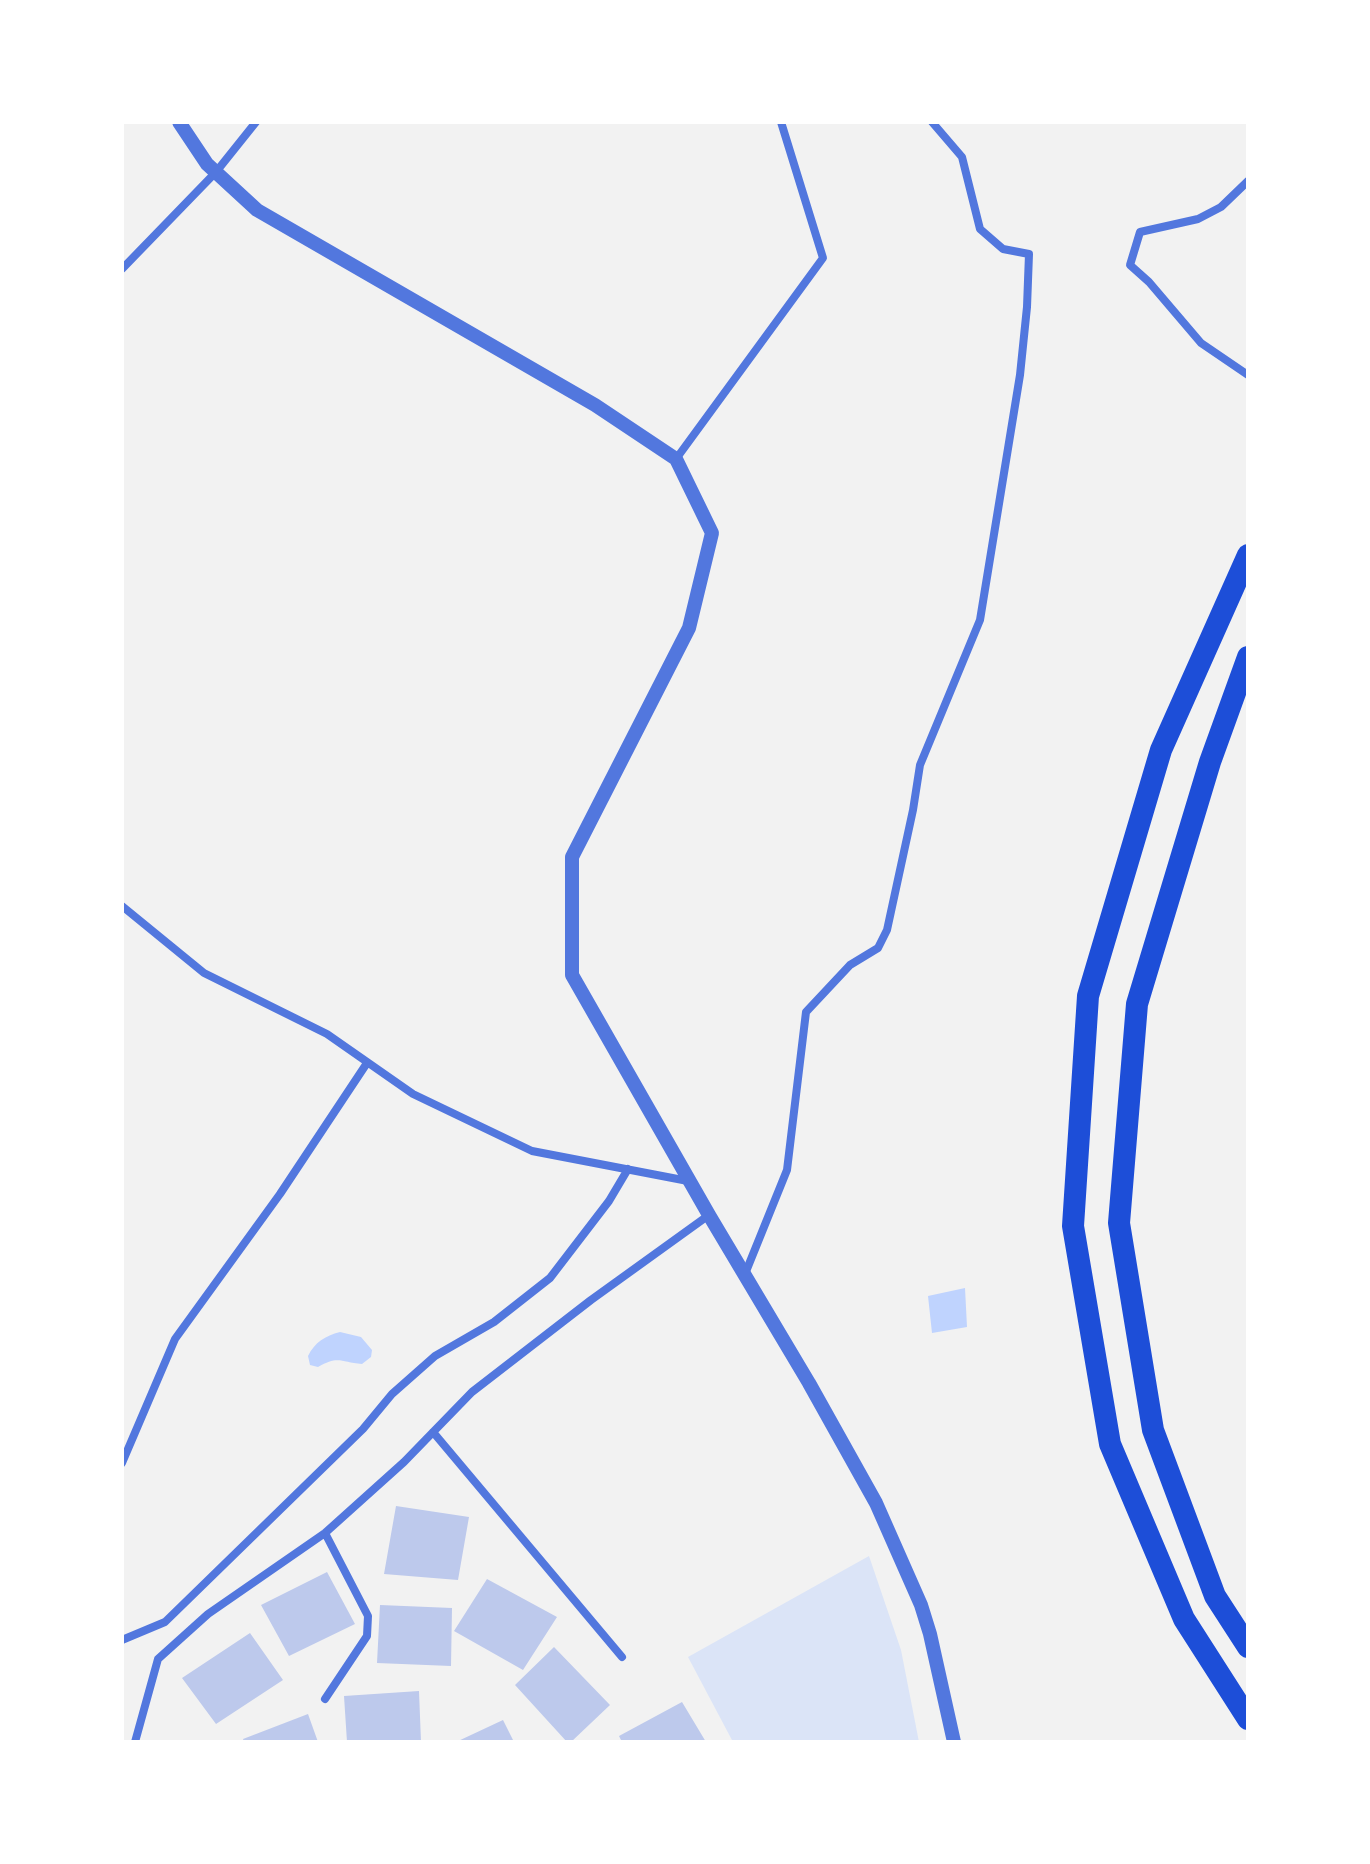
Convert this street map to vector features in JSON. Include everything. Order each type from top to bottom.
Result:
[{"type":"highway","points":[[1248,555],[1161,750],[1088,996],[1073,1226],[1110,1444],[1184,1619],[1248,1719]]},
{"type":"highway","points":[[1248,657],[1210,762],[1137,1004],[1119,1223],[1153,1430],[1215,1596],[1248,1647]]},
{"type":"street","points":[[179,122],[207,164],[257,210],[595,405],[676,459],[712,533],[689,628],[572,857],[572,975],[876,1503],[925,1620],[954,1742]]},
{"type":"street","points":[[122,269],[216,172],[256,122]]},
{"type":"street","points":[[676,459],[823,258],[781,122]]},
{"type":"street","points":[[744,1275],[787,1170],[806,1012],[850,965],[878,948],[887,930],[920,765],[980,620],[1018,391],[1029,254],[1003,249],[980,229],[962,157],[932,122]]},
{"type":"street","points":[[1248,181],[1221,207],[1198,219],[1140,232],[1130,265],[1149,282],[1201,343],[1248,375]]},
{"type":"street","points":[[122,906],[204,973],[327,1034],[413,1094],[532,1151],[690,1182]]},
{"type":"street","points":[[122,1463],[175,1339],[280,1194],[367,1063]]},
{"type":"street","points":[[122,1640],[165,1622],[363,1429],[392,1394],[435,1356],[494,1322],[550,1278],[609,1201],[628,1169]]},
{"type":"street","points":[[135,1742],[158,1659],[208,1614],[325,1533],[404,1462],[472,1392],[591,1300],[709,1215]]},
{"type":"street","points":[[433,1432],[622,1657]]},
{"type":"street","points":[[325,1533],[368,1616],[367,1636],[325,1699]]},
{"type":"shaded area","points":[[869,1556],[901,1650],[919,1742],[733,1742],[688,1657]]},
{"type":"water","points":[[965,1288],[967,1327],[932,1333],[928,1296]]},
{"type":"water","points":[[340,1332],[361,1337],[372,1350],[371,1357],[362,1364],[335,1360],[318,1367],[310,1365],[308,1356],[317,1343]]},
{"type":"building","points":[[396,1506],[469,1517],[458,1580],[384,1574]]},
{"type":"building","points":[[327,1572],[355,1624],[289,1656],[261,1605]]},
{"type":"building","points":[[487,1579],[557,1617],[523,1670],[454,1631]]},
{"type":"building","points":[[380,1605],[452,1608],[451,1666],[377,1663]]},
{"type":"building","points":[[250,1633],[283,1680],[216,1724],[182,1678]]},
{"type":"building","points":[[554,1647],[610,1705],[571,1742],[567,1742],[515,1685]]},
{"type":"building","points":[[419,1691],[421,1742],[347,1742],[344,1696]]},
{"type":"building","points":[[682,1702],[706,1742],[622,1742],[619,1736]]},
{"type":"building","points":[[308,1714],[318,1742],[244,1742],[243,1739]]},
{"type":"building","points":[[503,1720],[514,1742],[456,1742]]}]
